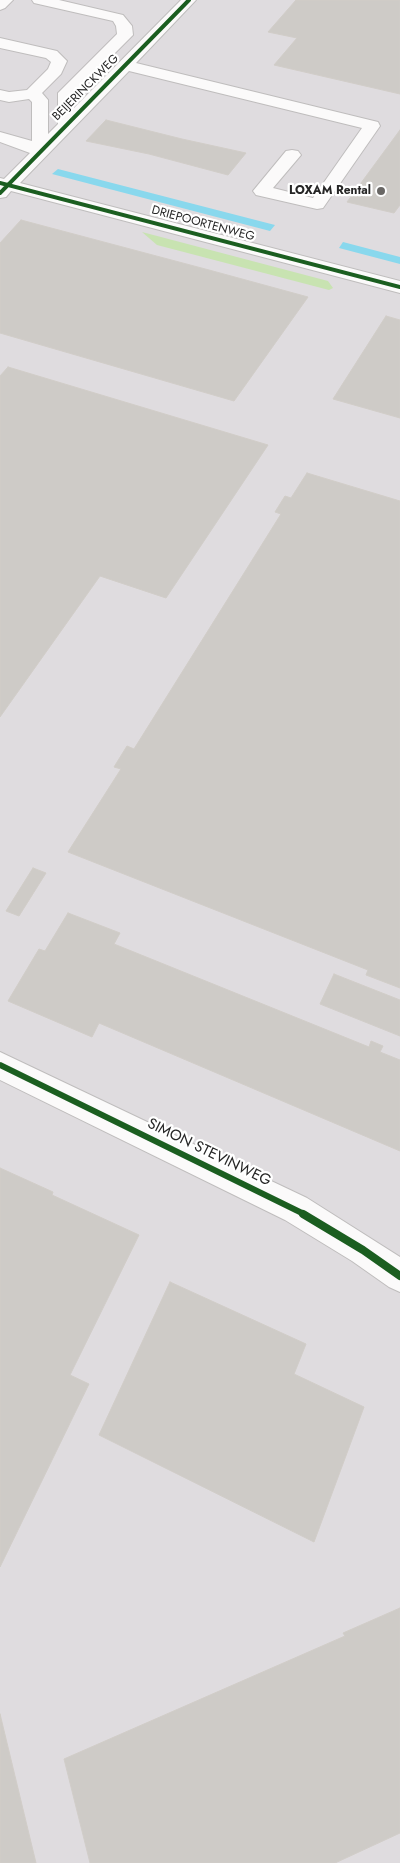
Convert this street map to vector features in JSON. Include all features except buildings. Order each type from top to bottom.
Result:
[{"type":"street","points":[[0,5],[6,0]]},
{"type":"street","points":[[39,0],[118,18],[124,26],[125,35],[66,93],[66,124]]},
{"type":"street","name":"BEIJERINCKWEG","points":[[3,187],[189,0]]},
{"type":"street","points":[[0,43],[51,54],[68,53]]},
{"type":"street","points":[[85,52],[111,49]]},
{"type":"street","points":[[0,95],[32,94],[55,71],[59,61],[51,54]]},
{"type":"street","points":[[125,65],[372,126],[317,204],[262,191],[292,154]]},
{"type":"street","points":[[0,137],[22,143],[40,151],[40,100],[32,94]]},
{"type":"street","name":"DRIEPOORTENWEG","points":[[3,187],[400,287]]},
{"type":"street","name":"SIMON STEVINWEG","points":[[0,1065],[296,1209],[363,1250],[400,1276]]},
{"type":"shaded area","points":[[0,0],[400,0],[400,1863],[0,1863]]},
{"type":"green space","points":[[142,232],[328,281],[333,288],[329,290],[157,245]]},
{"type":"water","points":[[58,169],[275,225],[270,231],[52,174]]},
{"type":"water","points":[[343,242],[400,257],[400,264],[339,248]]},
{"type":"cycle path","points":[[0,193],[189,0]]},
{"type":"cycle path","points":[[0,183],[400,287]]},
{"type":"cycle path","points":[[0,1065],[296,1209],[363,1250],[400,1276]]},
{"type":"place","name":"LOXAM Rental","points":[[381,191]]}]
